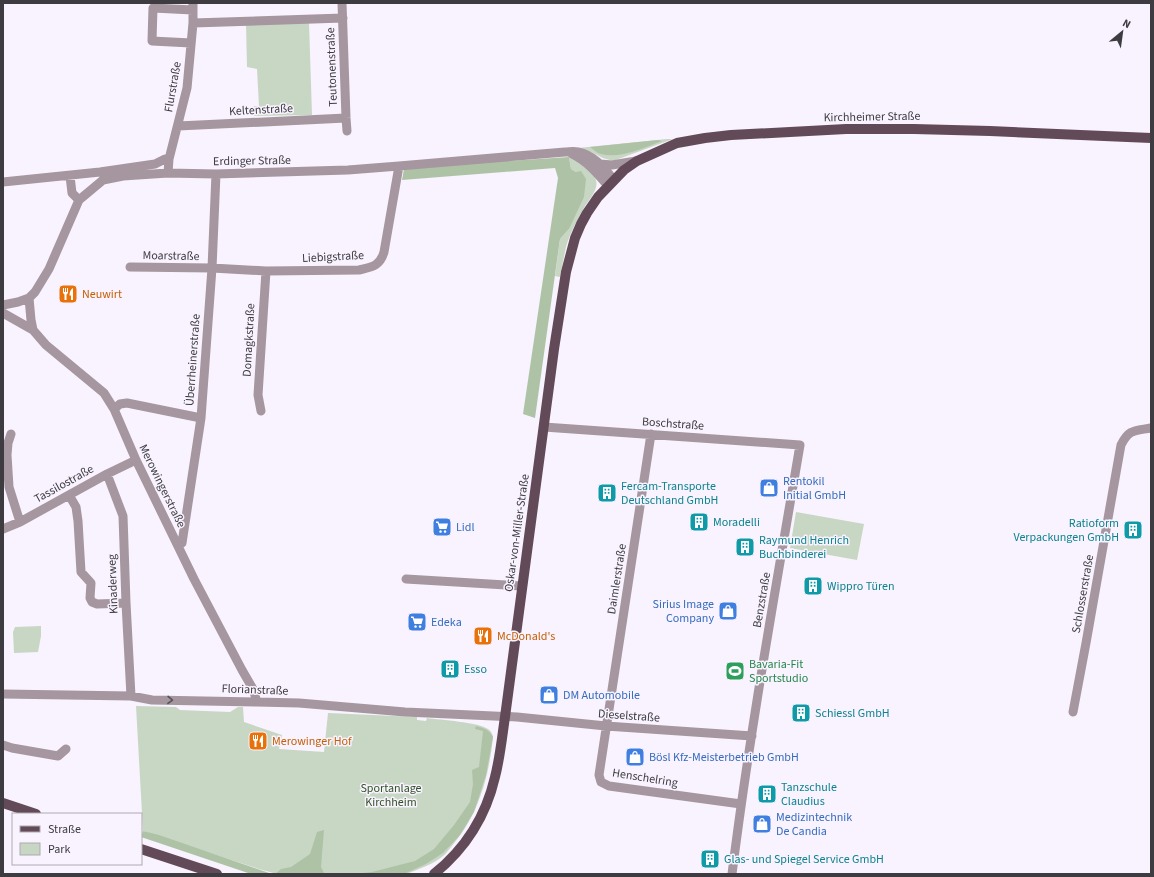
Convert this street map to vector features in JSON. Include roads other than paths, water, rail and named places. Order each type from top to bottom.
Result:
[{"type":"main road","name":"Kirchheimer Straße","points":[[611,183],[624,170],[637,161],[677,143],[731,135],[846,129],[914,129],[1151,138]]},
{"type":"main road","name":"Oskar-von-Miller-Straße","points":[[434,874],[462,848],[478,823],[485,810],[495,778],[505,717],[566,272],[581,224],[598,197],[611,183]]},
{"type":"main road","points":[[3,802],[33,813]]},
{"type":"main road","points":[[142,849],[217,874]]},
{"type":"street","name":"Teutonenstraße","points":[[342,3],[346,118],[348,131]]},
{"type":"street","points":[[191,44],[152,41],[153,8],[193,6]]},
{"type":"street","name":"Flurstraße","points":[[168,173],[169,159],[187,88],[193,23],[193,6]]},
{"type":"street","points":[[193,23],[343,18]]},
{"type":"street","name":"Keltenstraße","points":[[178,126],[346,118]]},
{"type":"street","points":[[569,152],[581,158],[611,183]]},
{"type":"street","name":"Erdinger Straße","points":[[28,298],[41,284],[49,269],[79,200],[101,176],[168,173],[216,174],[304,172],[576,152],[586,154],[600,164],[611,183]]},
{"type":"street","points":[[3,182],[70,176],[101,176],[155,164],[165,159],[169,159]]},
{"type":"street","points":[[600,164],[612,165],[637,161]]},
{"type":"street","name":"Liebigstraße","points":[[212,268],[266,271],[359,270],[373,267],[382,258],[384,252],[399,166]]},
{"type":"street","name":"Überrheinerstraße","points":[[178,546],[182,543],[201,418],[212,268],[216,174]]},
{"type":"street","points":[[70,176],[72,193],[79,200]]},
{"type":"street","name":"Moarstraße","points":[[130,267],[212,268]]},
{"type":"street","name":"Domagkstraße","points":[[261,411],[258,395],[266,271]]},
{"type":"street","points":[[3,305],[28,298],[33,330]]},
{"type":"street","points":[[3,313],[33,330]]},
{"type":"street","name":"Merowingerstraße","points":[[33,330],[46,345],[104,394],[114,409],[136,460],[214,617],[253,689],[257,702]]},
{"type":"street","points":[[114,409],[120,404],[126,403],[201,418]]},
{"type":"street","name":"Boschstraße","points":[[544,428],[800,445]]},
{"type":"street","name":"Schlosserstraße","points":[[1073,712],[1121,445],[1129,433],[1151,428]]},
{"type":"street","points":[[11,434],[8,443],[7,455],[9,487],[20,522]]},
{"type":"street","name":"Daimlerstraße","points":[[606,726],[651,434]]},
{"type":"street","name":"Benzstraße","points":[[752,736],[800,445]]},
{"type":"street","name":"Tassilostraße","points":[[3,529],[20,522],[107,474],[136,460]]},
{"type":"street","name":"Kinaderweg","points":[[107,474],[123,516],[131,696]]},
{"type":"street","points":[[69,495],[76,507],[81,572],[90,583],[90,598],[92,602],[97,604],[126,603]]},
{"type":"street","points":[[406,579],[522,586]]},
{"type":"street","name":"Florianstraße","points":[[3,694],[131,696],[152,700],[299,704],[505,717]]},
{"type":"street","name":"Dieselstraße","points":[[505,717],[606,726],[752,736]]},
{"type":"street","name":"Henschelring","points":[[606,726],[599,775],[601,782],[609,786],[741,804]]},
{"type":"street","points":[[732,874],[752,736]]},
{"type":"street","points":[[3,744],[12,748],[58,756],[66,749]]},
{"type":"place","name":"Neuwirt","points":[[68,294]]},
{"type":"place","name":"Rentokil Initial GmbH","points":[[769,488]]},
{"type":"place","name":"Fercam-Transporte Deutschland GmbH","points":[[607,493]]},
{"type":"place","name":"Moradelli","points":[[699,522]]},
{"type":"place","name":"Lidl","points":[[442,527]]},
{"type":"place","name":"Ratioform Verpackungen GmbH","points":[[1133,530]]},
{"type":"place","name":"Raymund Henrich Buchbinderei","points":[[745,547]]},
{"type":"place","name":"Wippro Türen","points":[[813,586]]},
{"type":"place","name":"Sirius Image Company","points":[[728,611]]},
{"type":"place","name":"Edeka","points":[[417,622]]},
{"type":"place","name":"McDonald's","points":[[483,636]]},
{"type":"place","name":"Esso","points":[[450,669]]},
{"type":"place","name":"Bavaria-Fit Sportstudio","points":[[735,671]]},
{"type":"place","name":"DM Automobile","points":[[549,695]]},
{"type":"place","name":"Schiessl GmbH","points":[[801,713]]},
{"type":"place","name":"Merowinger Hof","points":[[258,741]]},
{"type":"place","name":"Bösl Kfz-Meisterbetrieb GmbH","points":[[635,757]]},
{"type":"place","name":"Tanzschule Claudius","points":[[767,794]]},
{"type":"place","name":"Medizintechnik De Candia","points":[[762,824]]},
{"type":"place","name":"Glas- und Spiegel Service GmbH","points":[[710,859]]},
{"type":"park label","name":"Sportanlage Kirchheim","points":[[391,795]]}]
